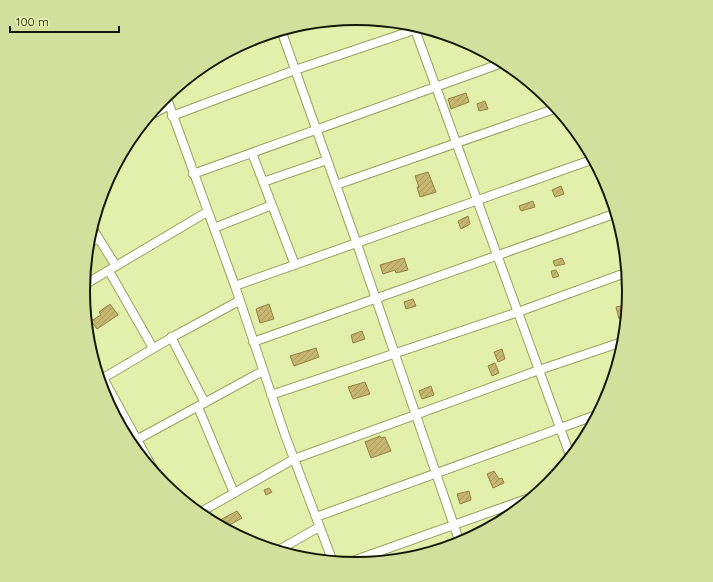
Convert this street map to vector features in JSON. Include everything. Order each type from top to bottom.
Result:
[{"type":"street","points":[[172,116],[408,30]]},
{"type":"street","points":[[419,33],[435,86],[569,452]]},
{"type":"street","points":[[283,35],[357,244],[458,537]]},
{"type":"street","points":[[193,174],[496,65]]},
{"type":"street","points":[[164,108],[169,105],[235,286],[271,395],[330,555]]},
{"type":"street","points":[[336,184],[551,110]]},
{"type":"street","points":[[252,153],[295,265]]},
{"type":"street","points":[[263,182],[327,160]]},
{"type":"street","points":[[235,286],[589,161]]},
{"type":"street","points":[[214,228],[272,205]]},
{"type":"street","points":[[91,281],[207,212]]},
{"type":"street","points":[[253,342],[611,215]]},
{"type":"street","points":[[98,238],[153,348]]},
{"type":"street","points":[[271,395],[518,312],[622,274]]},
{"type":"street","points":[[105,377],[171,337],[239,301]]},
{"type":"street","points":[[171,337],[201,405],[234,493]]},
{"type":"street","points":[[205,509],[294,459],[539,370],[617,344]]},
{"type":"street","points":[[138,439],[263,372]]},
{"type":"street","points":[[114,401],[145,453]]},
{"type":"street","points":[[316,517],[591,417]]},
{"type":"street","points":[[365,556],[518,502]]},
{"type":"street","points":[[284,547],[320,527]]},
{"type":"shaded area","points":[[99,228],[123,268],[90,288],[93,256]]},
{"type":"building","points":[[466,93],[469,102],[451,109],[448,99]]},
{"type":"building","points":[[485,101],[488,109],[479,111],[477,104]]},
{"type":"building","points":[[428,172],[436,192],[420,197],[417,187],[419,187],[415,176]]},
{"type":"building","points":[[561,186],[564,194],[555,197],[552,190]]},
{"type":"building","points":[[533,201],[535,207],[521,211],[519,206]]},
{"type":"building","points":[[468,216],[470,224],[461,229],[458,221]]},
{"type":"building","points":[[404,258],[408,270],[396,273],[395,270],[383,274],[380,265]]},
{"type":"building","points":[[562,258],[565,264],[555,266],[553,261]]},
{"type":"building","points":[[556,270],[559,276],[553,278],[551,271]]},
{"type":"building","points":[[413,299],[416,306],[406,309],[404,302]]},
{"type":"building","points":[[110,304],[118,315],[97,329],[92,320],[101,315],[99,312]]},
{"type":"building","points":[[269,304],[274,319],[260,323],[256,309]]},
{"type":"building","points":[[622,306],[621,318],[619,319],[616,307]]},
{"type":"building","points":[[362,331],[365,339],[353,343],[351,335]]},
{"type":"building","points":[[316,348],[319,357],[294,366],[290,356]]},
{"type":"building","points":[[502,349],[505,359],[498,362],[494,352]]},
{"type":"building","points":[[495,363],[499,373],[492,376],[488,366]]},
{"type":"building","points":[[365,382],[370,394],[353,399],[348,387]]},
{"type":"building","points":[[431,386],[434,395],[422,399],[419,391]]},
{"type":"building","points":[[380,436],[381,438],[385,437],[391,451],[371,458],[365,442]]},
{"type":"building","points":[[494,471],[499,479],[502,478],[504,483],[493,488],[487,474]]},
{"type":"building","points":[[269,488],[272,492],[266,495],[264,490]]},
{"type":"building","points":[[469,491],[471,500],[460,504],[457,494]]},
{"type":"building","points":[[237,511],[242,518],[230,525],[221,520]]}]
